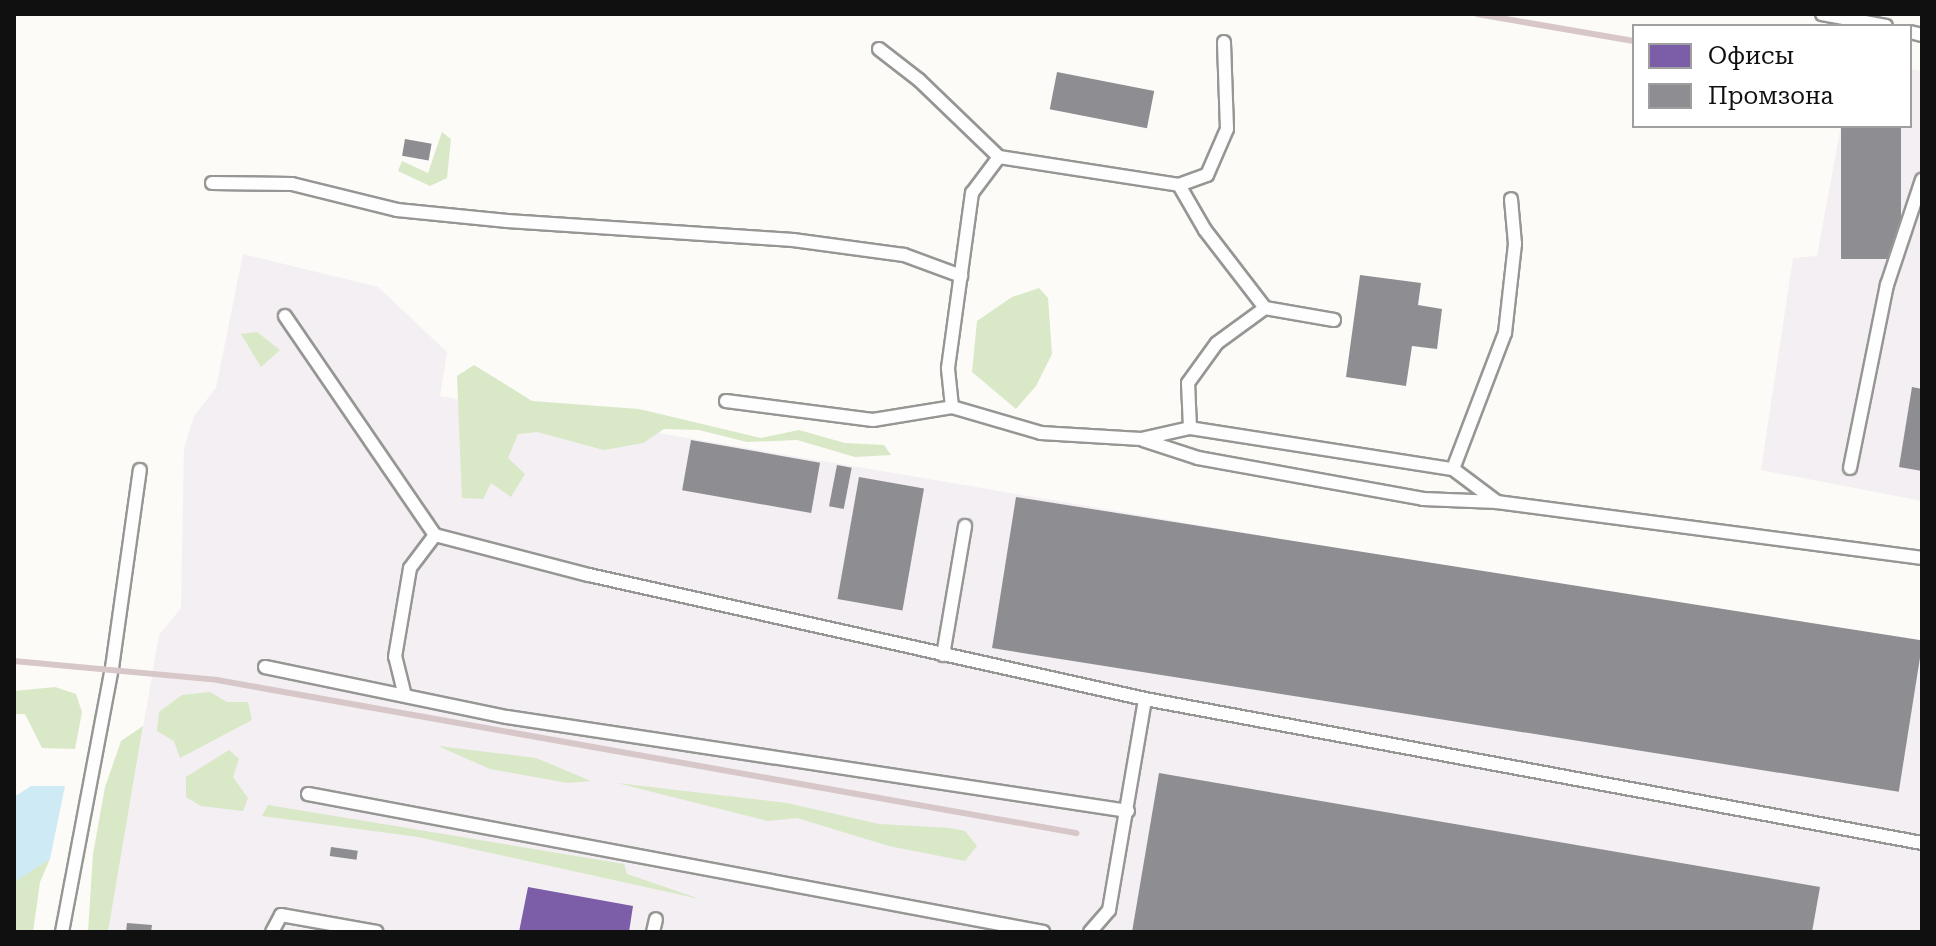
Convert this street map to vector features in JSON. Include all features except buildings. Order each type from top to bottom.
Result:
[{"type":"lane","points":[[1822,14],[1875,24]]},
{"type":"lane","points":[[879,49],[919,80],[999,157],[1179,185],[1207,175],[1227,129],[1224,42]]},
{"type":"lane","points":[[952,407],[948,368],[972,193],[999,157]]},
{"type":"lane","points":[[1850,468],[1887,285],[1922,180]]},
{"type":"lane","points":[[212,183],[292,184],[397,210],[507,221],[793,240],[904,255],[961,276]]},
{"type":"lane","points":[[1179,185],[1205,230],[1265,308],[1334,320]]},
{"type":"lane","points":[[1453,469],[1505,333],[1515,244],[1511,199]]},
{"type":"lane","points":[[1190,428],[1188,383],[1217,343],[1265,308]]},
{"type":"lane","points":[[285,316],[435,535],[943,655],[1145,699],[1922,843]]},
{"type":"lane","points":[[726,401],[873,420],[952,407],[1041,433],[1141,439],[1198,458],[1423,499],[1497,502],[1922,558]]},
{"type":"lane","points":[[1141,439],[1190,428],[1453,469],[1497,502]]},
{"type":"lane","points":[[62,932],[112,668],[140,470]]},
{"type":"lane","points":[[943,655],[965,526]]},
{"type":"lane","points":[[404,692],[395,657],[410,568],[435,535]]},
{"type":"lane","points":[[265,667],[404,692],[507,717],[1128,811]]},
{"type":"lane","points":[[1090,932],[1109,910],[1145,699]]},
{"type":"lane","points":[[308,794],[1043,932]]},
{"type":"lane","points":[[272,932],[281,915],[376,932]]},
{"type":"shaded area","points":[[1912,69],[1922,71],[1922,501],[1761,470],[1793,258],[1817,256],[1841,128],[1912,128]]},
{"type":"shaded area","points":[[243,254],[378,287],[447,352],[440,396],[1922,648],[1922,932],[108,932],[159,635],[181,608],[184,448],[194,416],[216,388]]},
{"type":"green space","points":[[442,132],[451,139],[447,178],[430,186],[398,171],[402,161],[428,173]]},
{"type":"green space","points":[[1039,288],[1048,298],[1052,354],[1036,386],[1016,409],[972,372],[977,321],[1012,297]]},
{"type":"green space","points":[[257,332],[280,350],[261,367],[241,334]]},
{"type":"green space","points":[[474,365],[532,401],[639,409],[761,438],[799,430],[845,443],[884,445],[891,455],[855,457],[797,440],[747,442],[699,430],[664,429],[643,443],[604,450],[537,432],[518,434],[508,458],[525,474],[511,497],[491,483],[483,499],[462,498],[457,376]]},
{"type":"green space","points":[[55,687],[76,694],[82,712],[75,749],[42,748],[25,714],[14,714],[14,691]]},
{"type":"green space","points":[[210,692],[227,702],[248,702],[252,720],[180,758],[174,741],[157,731],[159,712],[182,695]]},
{"type":"green space","points":[[143,726],[108,932],[88,932],[93,854],[105,787],[121,741]]},
{"type":"green space","points":[[438,746],[536,758],[591,781],[568,783],[490,769]]},
{"type":"green space","points":[[229,750],[239,759],[233,777],[248,798],[243,811],[201,806],[186,797],[186,777]]},
{"type":"green space","points":[[617,783],[787,803],[879,824],[949,828],[965,831],[977,846],[965,861],[889,846],[797,818],[768,821]]},
{"type":"green space","points":[[268,805],[624,864],[627,874],[700,899],[418,837],[262,816]]},
{"type":"green space","points":[[50,859],[40,882],[33,932],[14,932],[14,880]]},
{"type":"water","points":[[31,786],[65,786],[50,859],[16,881],[14,797]]},
{"type":"railway","points":[[1477,14],[1632,41]]},
{"type":"railway","points":[[14,661],[217,680],[1076,833]]}]
